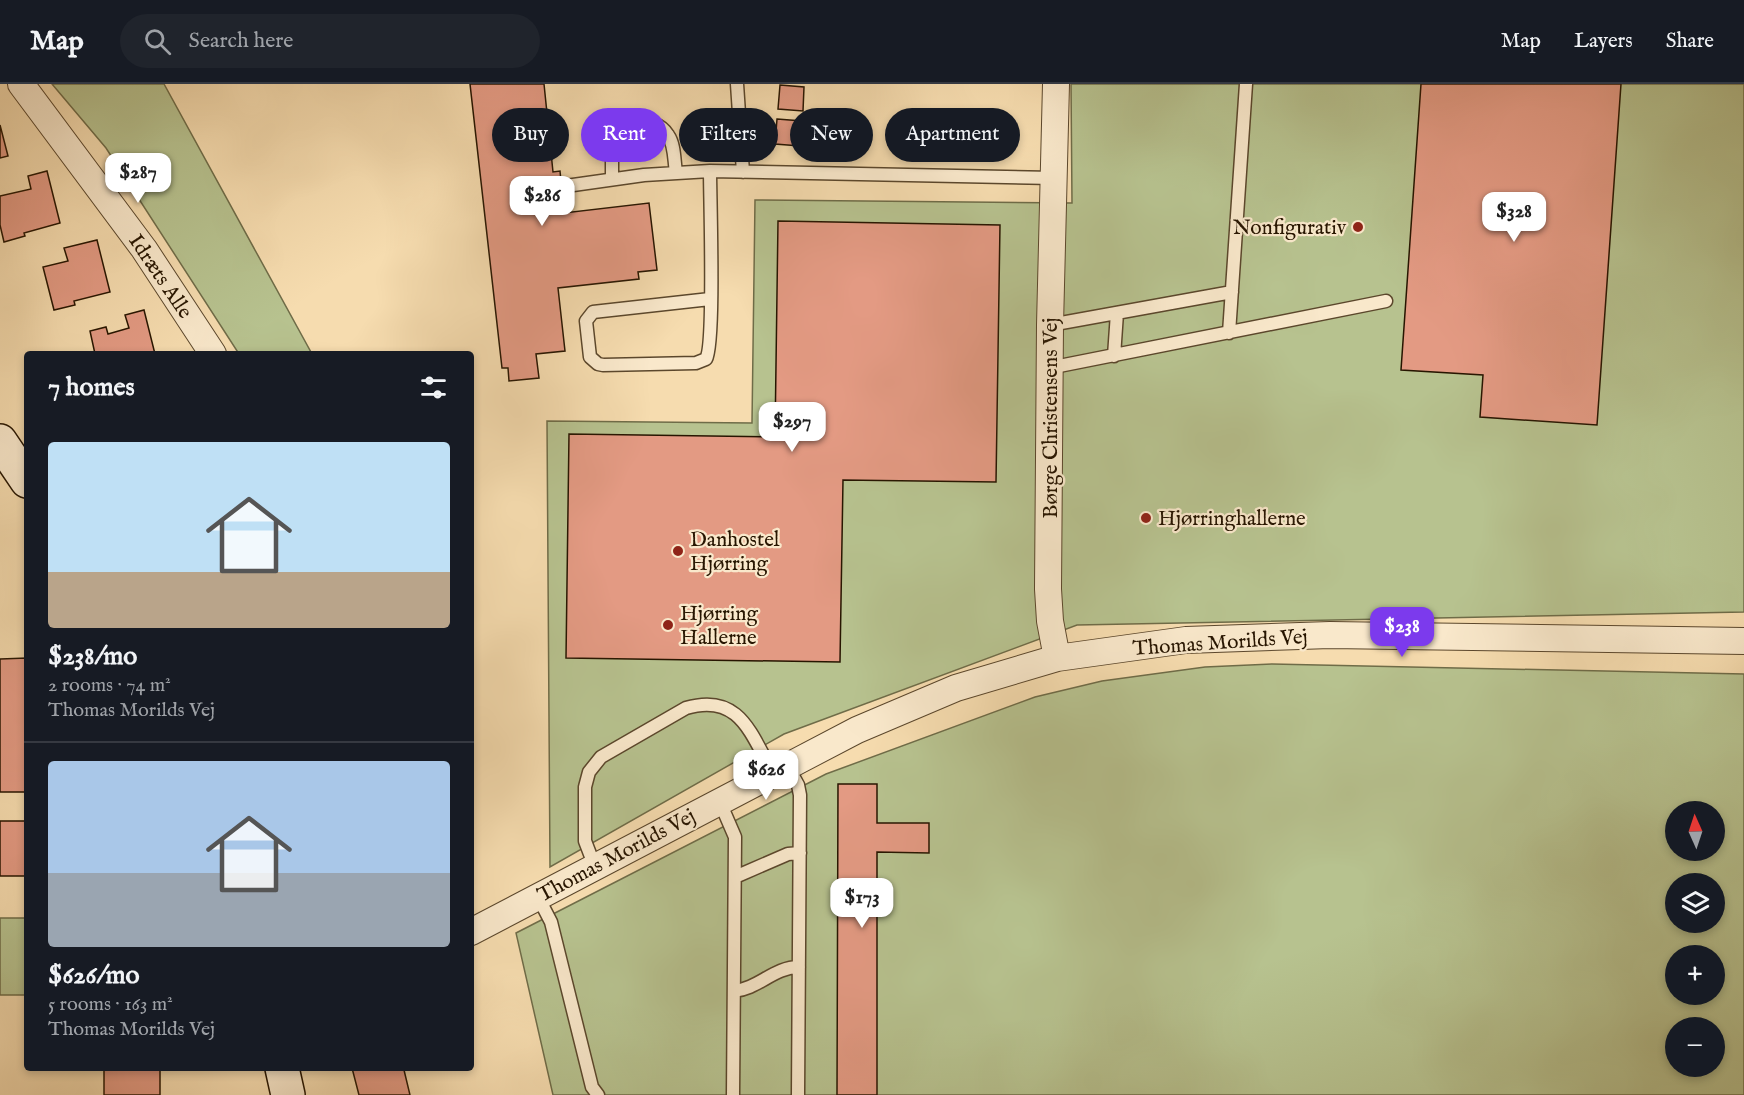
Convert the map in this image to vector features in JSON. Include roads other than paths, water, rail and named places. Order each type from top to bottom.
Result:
[{"type":"street","name":"Idræts Alle","points":[[21,84],[144,249],[211,351]]},
{"type":"street","name":"Børge Christensens Vej","points":[[1056,84],[1049,368],[1048,589],[1050,621],[1057,658]]},
{"type":"street","points":[[0,441],[24,477]]},
{"type":"street","name":"Thomas Morilds Vej","points":[[474,930],[719,800],[857,730],[956,688],[1057,658],[1186,640],[1330,635],[1744,641]]},
{"type":"street","points":[[283,1071],[288,1095]]},
{"type":"lane","points":[[737,84],[743,172]]},
{"type":"lane","points":[[1229,333],[1246,84]]},
{"type":"lane","points":[[612,179],[612,141],[627,126],[639,123],[651,123],[662,128],[669,136],[674,150],[676,172]]},
{"type":"lane","points":[[710,171],[710,299],[710,348],[709,354],[701,362],[603,365],[590,357],[586,321],[593,312],[710,299]]},
{"type":"lane","points":[[566,186],[676,172],[710,171],[1053,178]]},
{"type":"lane","points":[[1050,325],[1232,292]]},
{"type":"lane","points":[[1049,368],[1386,301]]},
{"type":"lane","points":[[1114,356],[1117,313]]},
{"type":"lane","points":[[595,867],[585,841],[585,787],[589,772],[601,757],[686,708],[701,704],[717,704],[731,710],[742,719],[780,769],[800,789],[798,1095]]},
{"type":"lane","points":[[719,800],[734,831],[733,1095]]},
{"type":"lane","points":[[735,877],[788,854],[800,853]]},
{"type":"lane","points":[[538,897],[551,922],[592,1087],[598,1095]]},
{"type":"lane","points":[[734,991],[748,989],[782,969],[799,967]]},
{"type":"place","name":"Nonfigurativ","points":[[1358,227]]},
{"type":"place","name":"Hjørringhallerne","points":[[1146,518]]},
{"type":"place","name":"Danhostel Hjørring","points":[[678,551]]},
{"type":"place","name":"Hjørring Hallerne","points":[[668,625]]}]
